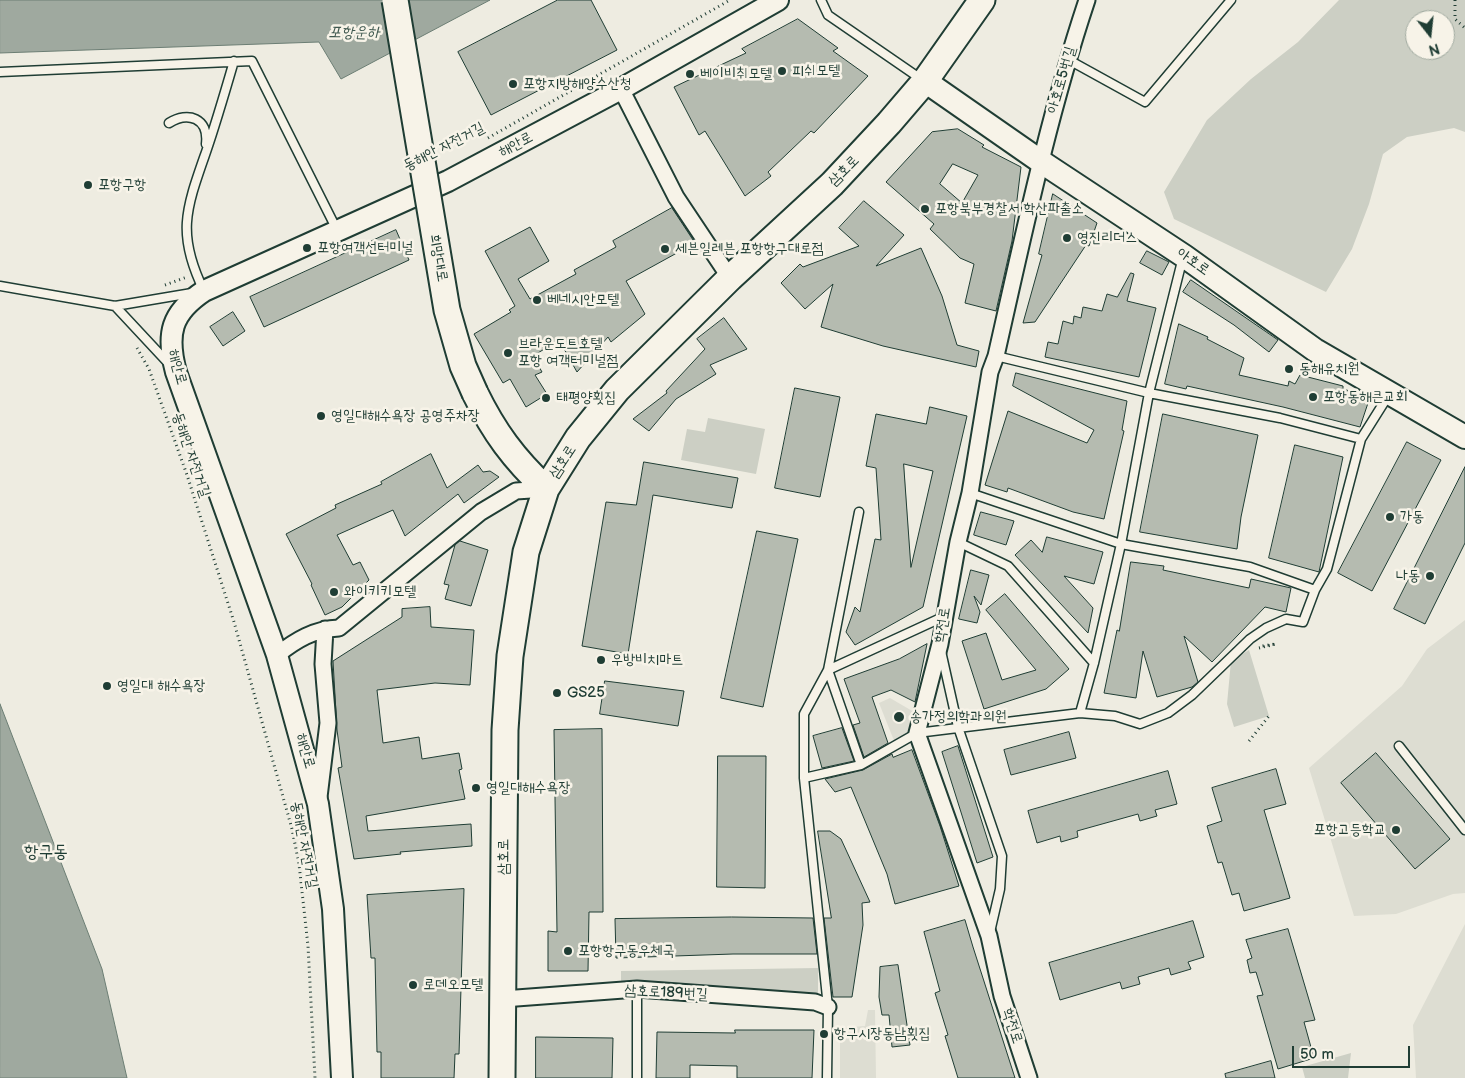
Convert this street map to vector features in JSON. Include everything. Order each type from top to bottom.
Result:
[{"type":"main road","name":"희망대로","points":[[395,0],[447,310],[463,366],[475,393],[504,446],[526,471],[546,489]]},
{"type":"main road","name":"삼호로","points":[[502,1078],[504,999],[504,730],[510,656],[526,552],[546,489],[565,456],[595,415],[730,278],[832,184],[925,81],[982,0]]},
{"type":"main road","name":"아호로","points":[[925,81],[1184,256],[1315,350],[1391,392],[1465,437]]},
{"type":"street","name":"해안로","points":[[342,1078],[333,908],[318,804],[277,654],[176,372],[170,342],[175,321],[200,283],[338,232],[448,182],[621,89],[778,0]]},
{"type":"street","name":"아호로5번길","points":[[1040,160],[1067,59],[1087,0]]},
{"type":"street","points":[[621,89],[676,197],[730,278]]},
{"type":"street","name":"학전로","points":[[1029,1078],[1002,996],[989,936],[917,733],[940,644],[943,616],[970,493],[990,372],[996,356],[1040,160]]},
{"type":"street","points":[[277,654],[298,639],[325,629],[339,628],[481,512],[516,492],[546,489]]},
{"type":"street","points":[[318,804],[328,723],[323,664],[325,629]]},
{"type":"street","name":"삼호로189번길","points":[[504,999],[637,989],[815,1002],[828,1007]]},
{"type":"lane","points":[[821,0],[828,15],[925,81]]},
{"type":"lane","points":[[1067,59],[1146,102],[1231,0]]},
{"type":"lane","points":[[0,72],[252,60],[338,232]]},
{"type":"lane","points":[[0,286],[115,306],[200,283],[188,253],[186,223],[191,194],[206,153],[234,62]]},
{"type":"lane","points":[[169,123],[186,116],[201,123],[207,138],[206,153]]},
{"type":"lane","points":[[1080,713],[1094,663],[1121,544],[1149,393],[1184,256]]},
{"type":"lane","points":[[115,306],[176,372]]},
{"type":"lane","points":[[996,356],[1149,393],[1280,418],[1361,439]]},
{"type":"lane","points":[[804,778],[861,765],[917,733],[1080,713],[1115,716],[1140,724],[1168,714],[1192,695],[1250,639],[1266,628],[1286,619],[1303,622],[1315,590],[1326,569],[1361,439],[1391,392]]},
{"type":"lane","points":[[970,493],[1121,544],[1250,567],[1315,590]]},
{"type":"lane","points":[[827,1078],[828,1007],[804,778],[804,714],[828,670],[859,512]]},
{"type":"lane","points":[[958,542],[1008,566],[1094,663]]},
{"type":"lane","points":[[828,670],[943,616]]},
{"type":"lane","points":[[940,644],[958,727],[1002,856],[1000,889],[989,936]]},
{"type":"lane","points":[[828,670],[861,765]]},
{"type":"lane","points":[[1399,746],[1465,830]]},
{"type":"lane","points":[[637,989],[637,1078]]},
{"type":"path","name":"동해안 자전거길","points":[[483,141],[730,0]]},
{"type":"path","points":[[1456,0],[1456,19],[1465,28]]},
{"type":"path","points":[[158,287],[200,283]]},
{"type":"path","name":"동해안 자전거길","points":[[136,347],[149,369],[190,484],[234,622],[292,829],[306,928],[315,1078]]},
{"type":"path","points":[[1249,741],[1269,716]]},
{"type":"shaded area","points":[[1339,0],[1465,0],[1465,132],[1454,128],[1407,137],[1383,154],[1369,204],[1352,249],[1326,292],[1174,219],[1164,192],[1207,120],[1251,79],[1298,42]]},
{"type":"shaded area","points":[[708,418],[765,429],[756,474],[681,460],[687,429],[705,432]]},
{"type":"shaded area","name":"포항고등학교","points":[[1465,620],[1465,893],[1453,894],[1396,914],[1354,916],[1309,768],[1402,686],[1427,649]]},
{"type":"shaded area","points":[[1249,650],[1269,716],[1234,727],[1227,704],[1231,661]]},
{"type":"shaded area","points":[[890,698],[914,712],[911,736],[895,743],[879,703]]},
{"type":"shaded area","points":[[1465,924],[1465,1078],[1416,1078],[1413,1025]]},
{"type":"shaded area","points":[[818,968],[818,996],[621,999],[621,971]]},
{"type":"shaded area","points":[[868,1010],[875,1010],[876,1078],[840,1078],[840,1028],[865,1026]]},
{"type":"shaded area","points":[[1351,1053],[1348,1078],[1305,1078],[1302,1067]]},
{"type":"water","name":"포항운하","points":[[0,0],[490,0],[341,79],[319,42],[0,53]]},
{"type":"water","points":[[0,704],[102,969],[127,1078],[0,1078]]},
{"type":"building","name":"포항지방해양수산청","points":[[558,0],[591,0],[617,50],[491,115],[458,52]]},
{"type":"building","points":[[798,19],[838,48],[833,51],[868,76],[814,133],[811,131],[768,172],[771,176],[745,196],[705,131],[699,135],[674,87],[746,53],[742,49]]},
{"type":"building","points":[[958,129],[984,145],[982,147],[1021,167],[1012,241],[996,311],[965,303],[974,264],[960,258],[930,229],[934,224],[886,182],[932,132]],"holes":[[[953,164],[978,175],[962,203],[940,184]]]},
{"type":"building","name":"영진리더스","points":[[1053,194],[1097,223],[1089,246],[1086,245],[1035,322],[1023,323],[1042,255],[1039,254]]},
{"type":"building","points":[[864,201],[904,235],[876,266],[921,248],[942,296],[957,345],[979,351],[976,367],[883,346],[821,327],[833,284],[805,309],[781,283],[800,264],[803,267],[859,246],[839,228]]},
{"type":"building","points":[[672,208],[695,243],[626,281],[645,314],[611,342],[608,337],[577,372],[559,340],[533,356],[542,372],[535,375],[547,394],[526,407],[510,379],[503,383],[474,334],[511,312],[509,310],[515,306],[485,251],[530,227],[549,261],[518,279],[530,299],[576,274],[574,270],[616,247],[613,241]]},
{"type":"building","points":[[396,230],[409,260],[264,327],[250,297]]},
{"type":"building","points":[[1147,251],[1169,262],[1162,275],[1140,263]]},
{"type":"building","points":[[1131,273],[1134,274],[1127,301],[1156,308],[1139,377],[1045,357],[1048,342],[1058,344],[1063,321],[1073,324],[1074,316],[1081,318],[1083,307],[1102,311],[1107,294],[1117,297]]},
{"type":"building","points":[[1191,280],[1278,340],[1269,352],[1234,325],[1183,292]]},
{"type":"building","points":[[233,312],[245,331],[223,346],[210,327]]},
{"type":"building","points":[[724,318],[747,349],[710,365],[716,374],[676,399],[649,431],[633,419],[667,393],[666,391],[705,349],[697,339]]},
{"type":"building","points":[[1179,324],[1208,337],[1207,339],[1244,358],[1239,375],[1288,386],[1289,381],[1295,384],[1300,375],[1343,386],[1343,389],[1370,397],[1360,427],[1283,407],[1187,386],[1186,389],[1165,384]]},
{"type":"building","points":[[1016,373],[1127,401],[1122,430],[1124,431],[1104,519],[1073,512],[1008,488],[1007,492],[985,485],[1008,411],[1087,443],[1094,430],[1013,386]]},
{"type":"building","points":[[795,388],[840,397],[820,497],[775,488]]},
{"type":"building","points":[[930,407],[967,416],[923,607],[855,645],[846,632],[855,607],[860,612],[875,539],[881,540],[876,468],[866,466],[876,414],[926,424]],"holes":[[[904,464],[933,471],[911,567]]]},
{"type":"building","points":[[1163,414],[1258,435],[1241,517],[1237,549],[1140,532]]},
{"type":"building","name":"가동","points":[[1407,442],[1441,460],[1372,591],[1338,573]]},
{"type":"building","points":[[1295,445],[1343,457],[1319,572],[1269,558]]},
{"type":"building","points":[[431,454],[447,488],[478,465],[483,472],[490,471],[499,477],[464,503],[458,494],[405,536],[393,510],[337,535],[353,565],[360,562],[369,580],[342,607],[325,615],[312,584],[286,534],[336,508],[335,505],[382,484],[381,482]]},
{"type":"building","points":[[644,462],[738,478],[732,508],[653,495],[628,654],[582,646],[606,502],[636,505]]},
{"type":"building","name":"나동","points":[[1465,467],[1465,543],[1425,624],[1394,609]]},
{"type":"building","points":[[981,512],[1014,521],[1006,545],[974,535]]},
{"type":"building","points":[[757,531],[798,539],[763,707],[721,698]]},
{"type":"building","points":[[1047,537],[1103,552],[1094,584],[1064,576],[1093,608],[1088,633],[1015,555],[1031,540],[1042,552]]},
{"type":"building","points":[[460,541],[488,550],[471,606],[445,599],[449,585],[444,584],[455,545]]},
{"type":"building","points":[[1131,562],[1164,566],[1163,570],[1249,588],[1251,579],[1291,588],[1286,612],[1265,607],[1212,662],[1184,636],[1198,682],[1192,687],[1157,697],[1143,651],[1136,698],[1104,693],[1117,630],[1119,631]]},
{"type":"building","points":[[971,570],[989,575],[981,605],[974,596],[980,612],[977,623],[959,619]]},
{"type":"building","points":[[1005,594],[1069,669],[1046,689],[984,709],[962,641],[986,633],[1002,680],[1036,670],[986,610]]},
{"type":"building","points":[[430,607],[431,627],[474,630],[470,685],[435,683],[377,690],[383,743],[419,737],[422,759],[459,753],[462,769],[459,770],[465,799],[366,816],[368,831],[471,824],[472,846],[400,852],[401,854],[354,859],[338,768],[342,767],[337,730],[333,661],[402,617],[402,609]]},
{"type":"building","points":[[927,644],[915,702],[891,690],[872,697],[888,743],[864,757],[853,725],[860,723],[844,679],[899,659]]},
{"type":"building","points":[[605,681],[684,691],[678,726],[600,714]]},
{"type":"building","points":[[842,728],[854,761],[822,768],[813,736]]},
{"type":"building","points":[[602,729],[603,912],[589,912],[588,971],[548,971],[548,931],[557,932],[554,730]]},
{"type":"building","points":[[1069,732],[1076,758],[1011,775],[1004,750]]},
{"type":"building","points":[[958,746],[993,857],[977,863],[942,752]]},
{"type":"building","points":[[912,750],[940,826],[959,886],[895,904],[887,874],[851,787],[835,792],[825,779],[863,770],[892,754],[893,757]]},
{"type":"building","points":[[1376,753],[1450,839],[1415,869],[1341,783]]},
{"type":"building","points":[[718,756],[766,756],[765,888],[717,887]]},
{"type":"building","points":[[1276,769],[1286,804],[1264,810],[1290,898],[1244,911],[1239,893],[1232,895],[1222,862],[1218,863],[1207,826],[1222,821],[1212,788]]},
{"type":"building","points":[[1168,771],[1177,804],[1155,810],[1157,816],[1140,821],[1138,814],[1077,831],[1078,837],[1061,842],[1060,836],[1037,843],[1028,811]]},
{"type":"building","points":[[818,831],[830,831],[841,839],[870,902],[862,903],[863,925],[852,997],[833,997],[824,918],[831,918]]},
{"type":"building","points":[[464,889],[459,1054],[455,1054],[454,1078],[381,1078],[381,1052],[377,1052],[375,958],[371,958],[367,895]]},
{"type":"building","points":[[813,918],[817,954],[733,954],[616,958],[615,919]]},
{"type":"building","points":[[965,920],[1015,1078],[958,1078],[945,1036],[948,1035],[935,993],[940,991],[924,932]]},
{"type":"building","points":[[1193,921],[1204,957],[1188,962],[1191,969],[1171,975],[1169,968],[1138,977],[1140,984],[1122,989],[1120,982],[1060,1000],[1049,963]]},
{"type":"building","points":[[1288,929],[1315,1020],[1304,1022],[1314,1058],[1278,1069],[1257,996],[1263,995],[1256,972],[1250,973],[1247,960],[1252,958],[1246,940]]},
{"type":"building","points":[[898,965],[910,1045],[892,1047],[889,1015],[882,1015],[879,997],[880,967]]},
{"type":"building","points":[[735,1030],[814,1030],[812,1078],[737,1078],[737,1066],[690,1065],[690,1078],[656,1078],[657,1032],[735,1033]]},
{"type":"building","points":[[536,1037],[613,1038],[612,1078],[536,1078]]},
{"type":"building","points":[[1271,1061],[1275,1078],[1226,1078],[1225,1074]]},
{"type":"place","name":"피쉬모텔","points":[[782,71]]},
{"type":"place","name":"베이비취모텔","points":[[690,74]]},
{"type":"place","name":"포항지방해양수산청","points":[[513,84]]},
{"type":"place","name":"포항구항","points":[[88,185]]},
{"type":"place","name":"포항북부경찰서 학산파출소","points":[[925,209]]},
{"type":"place","name":"영진리더스","points":[[1067,238]]},
{"type":"place","name":"포항여객선터미널","points":[[307,248]]},
{"type":"place","name":"세븐일레븐 포항항구대로점","points":[[665,249]]},
{"type":"place","name":"베네시안모텔","points":[[537,300]]},
{"type":"place","name":"브라운도트호텔 포항 여객터미널점","points":[[508,353]]},
{"type":"place","name":"동해유치원","points":[[1289,369]]},
{"type":"place","name":"포항동해큰교회","points":[[1313,397]]},
{"type":"place","name":"태평양횟집","points":[[546,398]]},
{"type":"place","name":"영일대해수욕장 공영주차장","points":[[321,416]]},
{"type":"place","name":"가동","points":[[1390,517]]},
{"type":"place","name":"나동","points":[[1430,576]]},
{"type":"place","name":"와이키키모텔","points":[[334,592]]},
{"type":"place","name":"우방비치마트","points":[[601,660]]},
{"type":"place","name":"영일대 해수욕장","points":[[107,686]]},
{"type":"place","name":"GS25","points":[[557,693]]},
{"type":"place","name":"송가정의학과의원","points":[[899,717]]},
{"type":"place","name":"영일대해수욕장","points":[[476,788]]},
{"type":"place","name":"포항고등학교","points":[[1396,830]]},
{"type":"place","name":"포항항구동우체국","points":[[568,951]]},
{"type":"place","name":"로데오모텔","points":[[413,985]]},
{"type":"place","name":"항구시장동남횟집","points":[[824,1034]]},
{"type":"district","name":"항구동","points":[[46,852]]}]
